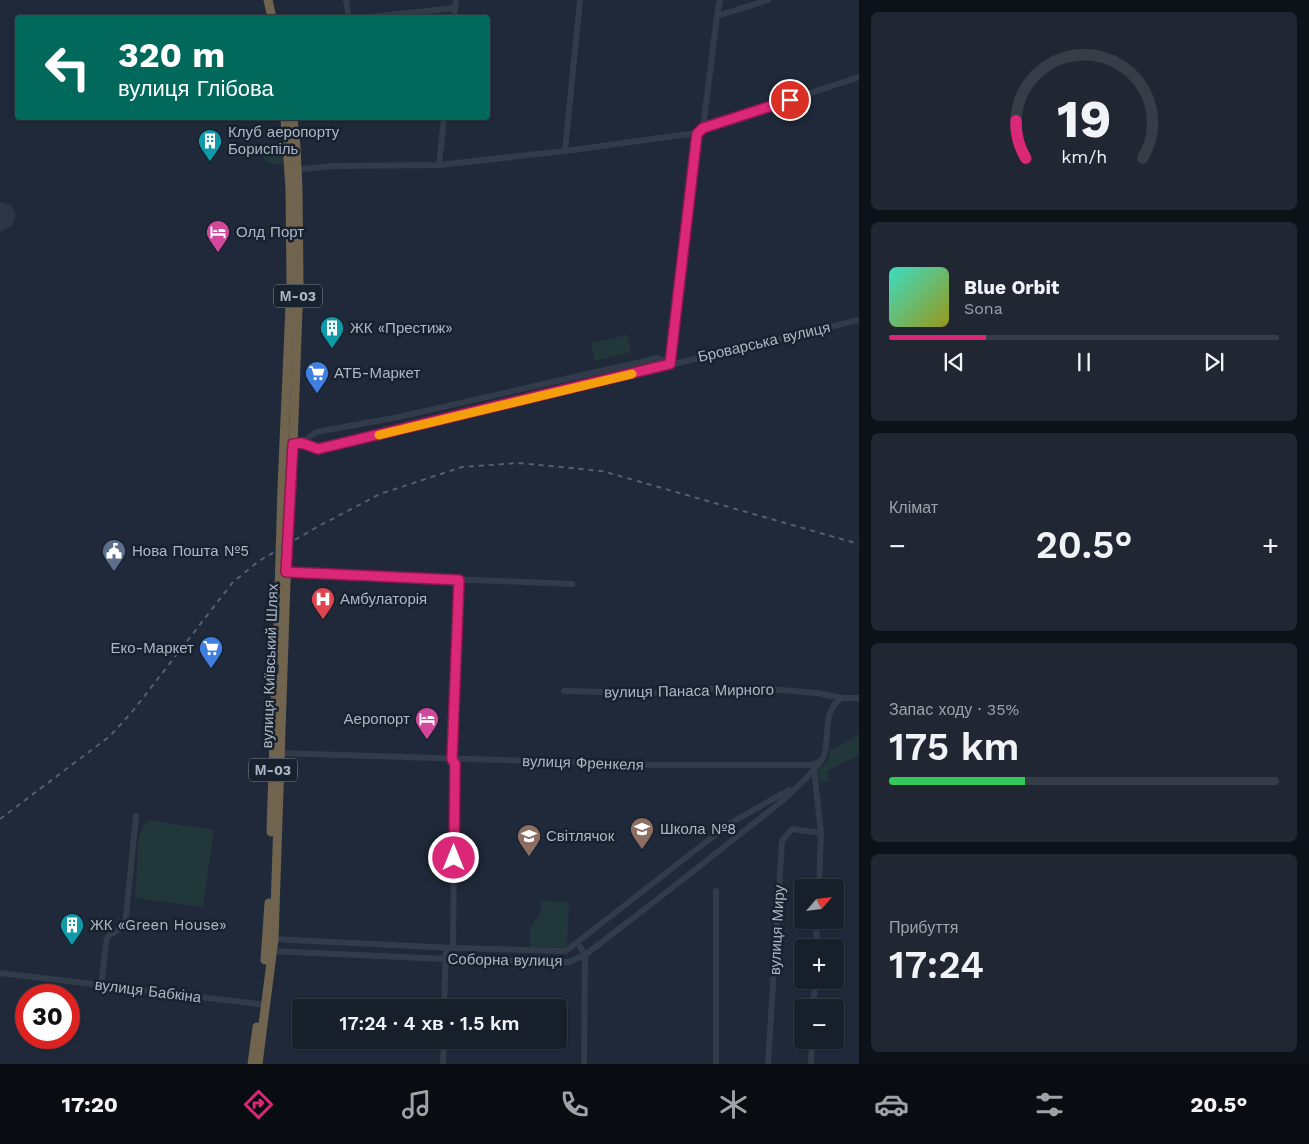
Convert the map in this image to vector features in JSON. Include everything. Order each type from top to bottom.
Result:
[{"type":"highway","points":[[268,0],[271,15]]},
{"type":"highway","name":"вулиця Київський Шлях","points":[[285,120],[293,170]]},
{"type":"highway","name":"вулиця Київський Шлях","points":[[278,753],[299,282],[293,170],[293,120]]},
{"type":"highway","name":"вулиця Київський Шлях","points":[[258,1064],[271,939],[293,444]]},
{"type":"highway","name":"вулиця Київський Шлях","points":[[252,1064],[263,1004]]},
{"type":"street","points":[[346,0],[348,15]]},
{"type":"street","points":[[454,15],[456,0]]},
{"type":"street","points":[[564,151],[580,0]]},
{"type":"street","points":[[703,128],[716,16],[720,0]]},
{"type":"street","points":[[716,16],[768,0]]},
{"type":"street","points":[[388,15],[455,8]]},
{"type":"street","points":[[670,364],[697,134],[703,128],[859,77]]},
{"type":"street","points":[[439,165],[444,120]]},
{"type":"street","points":[[293,170],[334,166],[439,165],[697,134]]},
{"type":"street","name":"Броварська вулиця","points":[[293,444],[318,449],[859,320]]},
{"type":"street","name":"Броварська вулиця","points":[[293,444],[316,432],[399,417],[658,358],[670,364]]},
{"type":"street","points":[[286,572],[572,584]]},
{"type":"street","points":[[444,999],[446,959],[450,948],[455,764],[452,759],[459,580]]},
{"type":"street","name":"вулиця Панаса Мирного","points":[[564,691],[654,693],[710,688],[756,688],[817,693],[842,698],[859,698]]},
{"type":"street","points":[[821,761],[826,750],[830,709],[842,698]]},
{"type":"street","name":"вулиця Френкеля","points":[[278,753],[658,765],[811,765],[821,761]]},
{"type":"street","name":"Соборна вулиця","points":[[269,951],[446,959],[569,962],[586,955],[683,880],[803,782],[821,761]]},
{"type":"street","points":[[814,770],[822,833],[819,879]]},
{"type":"street","name":"Соборна вулиця","points":[[271,939],[450,948],[566,951],[729,824],[803,782]]},
{"type":"street","points":[[101,985],[107,937],[125,926],[136,816]]},
{"type":"street","name":"вулиця Миру","points":[[768,1064],[782,841],[792,829],[822,833]]},
{"type":"street","points":[[716,891],[716,1064]]},
{"type":"street","points":[[578,943],[586,955],[584,1064]]},
{"type":"street","name":"вулиця Бабкіна","points":[[0,973],[263,1004]]},
{"type":"street","points":[[443,1064],[444,1049]]},
{"type":"street","points":[[811,1064],[812,1049]]},
{"type":"shaded area","points":[[0,202],[11,205],[16,215],[12,226],[0,232]]},
{"type":"green space","points":[[284,148],[284,162],[275,164],[264,160],[263,157],[265,155],[275,154]]},
{"type":"green space","points":[[627,335],[631,352],[595,361],[591,343]]},
{"type":"green space","points":[[859,734],[859,755],[827,771],[829,781],[819,781],[818,771],[828,761],[830,749],[836,748]]},
{"type":"green space","points":[[150,820],[214,830],[203,907],[135,898],[138,841],[142,829]]},
{"type":"green space","points":[[541,901],[569,902],[567,947],[530,947],[530,929],[541,911]]},
{"type":"railway","points":[[0,819],[110,736],[132,712],[233,582],[259,561],[317,527],[380,494],[462,467],[519,463],[602,471],[859,544]]},
{"type":"slow traffic","points":[[379,435],[632,374]]},
{"type":"place","name":"Клуб аеропорту Бориспіль","points":[[210,162]]},
{"type":"place","name":"Олд Порт","points":[[218,253]]},
{"type":"place","name":"ЖК «Престиж»","points":[[332,349]]},
{"type":"place","name":"АТБ-Маркет","points":[[317,394]]},
{"type":"place","name":"Нова Пошта №5","points":[[114,572]]},
{"type":"place","name":"Амбулаторія","points":[[323,620]]},
{"type":"place","name":"Еко-Маркет","points":[[211,669]]},
{"type":"place","name":"Аеропорт","points":[[427,740]]},
{"type":"place","name":"Школа №8","points":[[642,850]]},
{"type":"place","name":"Світлячок","points":[[529,857]]},
{"type":"place","name":"ЖК «Green House»","points":[[72,946]]},
{"type":"route","points":[[454,858],[455,764],[452,759],[459,580],[286,572],[293,444],[302,443],[318,449],[670,364],[682,246],[697,134],[703,128],[790,100]]}]
